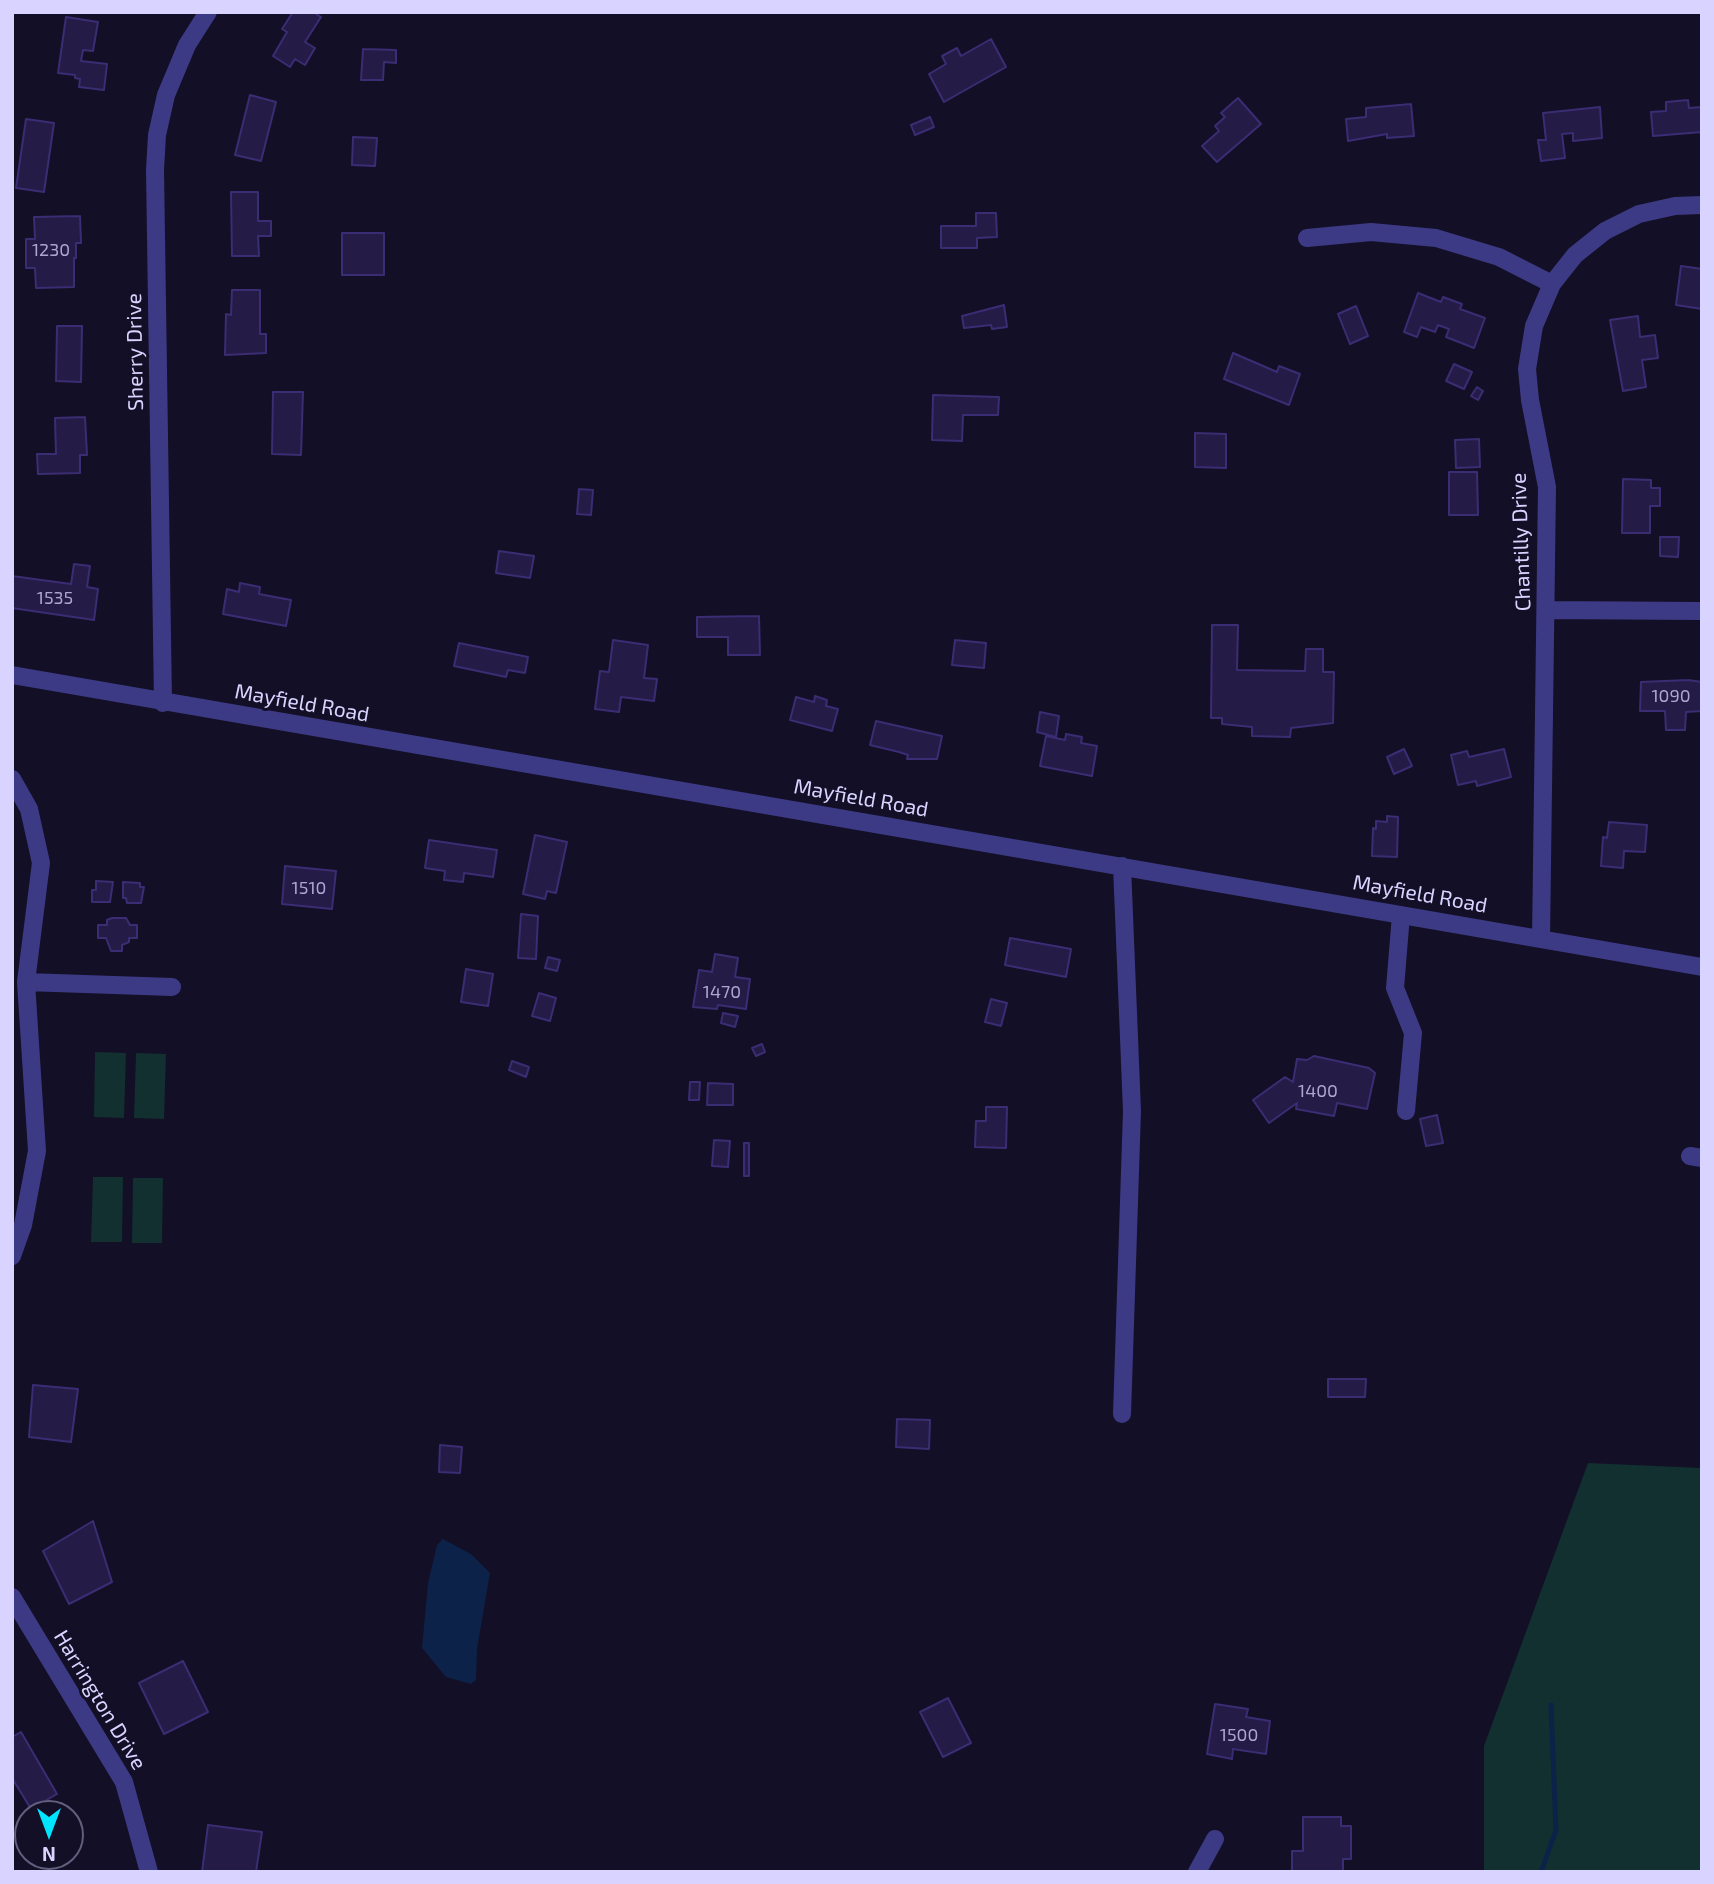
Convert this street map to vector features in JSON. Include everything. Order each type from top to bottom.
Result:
[{"type":"street","name":"Sherry Drive","points":[[163,703],[156,159],[166,95],[187,45],[208,12]]},
{"type":"street","name":"Chantilly Drive","points":[[1541,939],[1547,487],[1530,400],[1527,369],[1534,326],[1552,284],[1575,255],[1605,231],[1639,214],[1675,206],[1702,205]]},
{"type":"street","points":[[1307,238],[1371,232],[1436,238],[1499,257],[1552,284]]},
{"type":"street","points":[[1546,610],[1702,611]]},
{"type":"street","name":"Mayfield Road","points":[[12,675],[1702,967]]},
{"type":"street","points":[[12,779],[29,809],[41,863],[26,982],[37,1151],[23,1225],[12,1256]]},
{"type":"street","points":[[1122,866],[1132,1111],[1122,1414]]},
{"type":"street","points":[[1401,915],[1395,988],[1413,1034],[1406,1111]]},
{"type":"street","points":[[26,982],[172,987]]},
{"type":"street","name":"Harrington Drive","points":[[12,1597],[124,1782],[149,1872]]},
{"type":"street","points":[[1197,1872],[1215,1839]]},
{"type":"green space","points":[[95,1052],[126,1053],[124,1118],[94,1117]]},
{"type":"green space","points":[[136,1053],[166,1054],[164,1119],[134,1118]]},
{"type":"green space","points":[[93,1177],[123,1177],[122,1242],[91,1242]]},
{"type":"green space","points":[[133,1178],[163,1178],[162,1243],[132,1243]]},
{"type":"green space","points":[[1588,1463],[1702,1468],[1702,1872],[1484,1872],[1484,1746]]},
{"type":"water","points":[[443,1539],[471,1554],[490,1573],[477,1649],[476,1680],[471,1684],[446,1677],[422,1648],[428,1583],[437,1545]]},
{"type":"building","points":[[293,12],[313,12],[321,17],[305,42],[315,48],[305,65],[295,59],[290,67],[273,56],[287,32],[282,29]]},
{"type":"building","points":[[66,17],[98,22],[93,51],[83,50],[81,61],[107,64],[104,90],[79,87],[80,79],[75,78],[75,75],[58,73]]},
{"type":"building","points":[[991,39],[1006,67],[944,102],[929,74],[946,64],[942,56],[957,48],[961,56]]},
{"type":"building","points":[[363,49],[396,50],[396,63],[384,62],[383,80],[361,80]]},
{"type":"building","points":[[250,95],[276,102],[261,161],[235,155]]},
{"type":"building","points":[[1238,98],[1261,124],[1217,162],[1202,146],[1219,131],[1215,126],[1225,117],[1221,113]]},
{"type":"building","points":[[1688,100],[1689,108],[1702,107],[1702,132],[1653,136],[1651,112],[1666,111],[1666,102]]},
{"type":"building","points":[[1411,104],[1414,136],[1387,138],[1387,134],[1348,141],[1346,119],[1366,117],[1366,108]]},
{"type":"building","points":[[1600,107],[1602,138],[1573,141],[1573,133],[1562,134],[1565,158],[1541,161],[1538,140],[1546,140],[1543,113]]},
{"type":"building","points":[[930,117],[934,127],[915,135],[911,125]]},
{"type":"building","points":[[26,119],[54,123],[44,192],[16,188]]},
{"type":"building","points":[[353,137],[377,138],[375,166],[352,165]]},
{"type":"building","points":[[231,192],[258,192],[258,221],[271,221],[271,236],[258,236],[259,256],[232,256]]},
{"type":"building","points":[[976,213],[996,213],[997,237],[977,238],[977,248],[941,248],[941,226],[976,226]]},
{"type":"building","points":[[80,216],[81,243],[76,243],[74,287],[36,288],[35,268],[26,268],[26,239],[35,239],[34,217]]},
{"type":"building","points":[[342,233],[384,233],[384,275],[342,275]]},
{"type":"building","points":[[1681,266],[1702,269],[1702,309],[1676,305]]},
{"type":"building","points":[[232,290],[260,290],[260,334],[266,334],[266,353],[225,355],[226,314],[231,315]]},
{"type":"building","points":[[1418,293],[1441,302],[1443,297],[1462,304],[1460,309],[1485,318],[1474,348],[1446,337],[1449,329],[1438,325],[1435,332],[1421,327],[1417,337],[1404,332]]},
{"type":"building","points":[[1004,305],[1007,327],[992,329],[991,325],[964,328],[962,316]]},
{"type":"building","points":[[1356,306],[1368,336],[1350,344],[1338,314]]},
{"type":"building","points":[[1638,316],[1640,337],[1655,335],[1658,358],[1642,360],[1646,387],[1623,391],[1610,320]]},
{"type":"building","points":[[57,326],[82,326],[81,382],[56,381]]},
{"type":"building","points":[[1233,353],[1277,372],[1279,366],[1300,374],[1289,405],[1224,379]]},
{"type":"building","points":[[1454,364],[1472,372],[1464,389],[1446,381]]},
{"type":"building","points":[[1477,387],[1483,391],[1478,400],[1471,396]]},
{"type":"building","points":[[273,392],[303,392],[301,455],[272,454]]},
{"type":"building","points":[[933,395],[999,397],[998,415],[963,415],[962,441],[932,440]]},
{"type":"building","points":[[85,417],[87,455],[80,455],[80,473],[38,474],[37,454],[56,454],[55,418]]},
{"type":"building","points":[[1195,433],[1226,434],[1226,468],[1195,467]]},
{"type":"building","points":[[1479,439],[1480,467],[1456,468],[1455,440]]},
{"type":"building","points":[[1449,472],[1477,472],[1478,515],[1449,515]]},
{"type":"building","points":[[1623,479],[1651,480],[1651,488],[1660,488],[1660,506],[1650,506],[1650,533],[1622,533]]},
{"type":"building","points":[[579,489],[593,490],[591,515],[577,514]]},
{"type":"building","points":[[1660,537],[1679,537],[1678,557],[1660,556]]},
{"type":"building","points":[[499,551],[534,556],[530,578],[496,573]]},
{"type":"building","points":[[74,564],[90,566],[87,587],[98,589],[94,620],[12,608],[12,576],[71,584]]},
{"type":"building","points":[[240,583],[260,587],[259,594],[291,600],[286,626],[223,614],[227,589],[239,592]]},
{"type":"building","points":[[759,616],[760,655],[728,655],[728,637],[697,637],[697,617]]},
{"type":"building","points":[[1212,625],[1238,625],[1237,670],[1305,671],[1306,649],[1323,649],[1323,672],[1334,672],[1333,723],[1291,728],[1290,737],[1252,736],[1252,727],[1222,724],[1222,718],[1211,718]]},
{"type":"building","points":[[613,640],[648,645],[644,678],[657,679],[654,701],[621,697],[619,712],[595,709],[600,671],[609,672]]},
{"type":"building","points":[[955,640],[986,643],[984,668],[952,665]]},
{"type":"building","points":[[459,643],[528,657],[525,673],[508,670],[506,677],[454,666]]},
{"type":"building","points":[[1641,682],[1702,682],[1702,711],[1686,712],[1685,730],[1666,730],[1665,711],[1640,711]]},
{"type":"building","points":[[815,696],[827,700],[826,706],[838,709],[832,731],[790,720],[796,697],[814,702]]},
{"type":"building","points":[[1040,712],[1059,716],[1056,737],[1037,732]]},
{"type":"building","points":[[876,721],[942,736],[937,759],[907,759],[908,755],[870,745]]},
{"type":"building","points":[[1066,734],[1082,737],[1081,743],[1097,746],[1092,776],[1040,766],[1046,736],[1065,740]]},
{"type":"building","points":[[1404,749],[1412,766],[1394,774],[1387,757]]},
{"type":"building","points":[[1504,749],[1511,777],[1477,786],[1476,781],[1458,785],[1451,755],[1467,751],[1469,757]]},
{"type":"building","points":[[1387,816],[1398,817],[1397,857],[1372,856],[1373,828],[1376,829],[1376,821],[1387,822]]},
{"type":"building","points":[[1609,822],[1647,825],[1645,852],[1624,851],[1623,868],[1601,866],[1603,837],[1607,838]]},
{"type":"building","points":[[535,835],[567,842],[556,893],[547,891],[545,899],[523,894]]},
{"type":"building","points":[[429,840],[497,850],[493,877],[464,873],[463,882],[444,880],[445,871],[425,868]]},
{"type":"building","points":[[285,866],[336,871],[332,909],[282,904]]},
{"type":"building","points":[[96,881],[113,882],[110,902],[92,902],[92,890],[96,890]]},
{"type":"building","points":[[123,882],[140,883],[140,887],[144,887],[141,903],[127,903],[126,898],[123,898]]},
{"type":"building","points":[[521,914],[538,916],[536,959],[518,958]]},
{"type":"building","points":[[126,918],[130,925],[137,925],[137,938],[129,938],[129,942],[122,945],[122,951],[111,951],[106,938],[98,938],[98,925],[107,925],[107,920]]},
{"type":"building","points":[[1010,938],[1071,949],[1066,977],[1005,965]]},
{"type":"building","points":[[715,954],[738,958],[735,977],[750,979],[746,1009],[718,1005],[717,1009],[693,1007],[699,970],[712,972]]},
{"type":"building","points":[[548,957],[560,960],[557,971],[545,968]]},
{"type":"building","points":[[466,969],[493,974],[488,1006],[461,1002]]},
{"type":"building","points":[[539,993],[556,998],[550,1021],[532,1016]]},
{"type":"building","points":[[991,999],[1007,1003],[1001,1026],[985,1022]]},
{"type":"building","points":[[723,1013],[738,1016],[735,1027],[721,1023]]},
{"type":"building","points":[[762,1044],[765,1052],[756,1056],[752,1048]]},
{"type":"building","points":[[1314,1056],[1369,1068],[1375,1073],[1367,1109],[1337,1103],[1334,1116],[1296,1109],[1297,1103],[1269,1123],[1253,1100],[1285,1077],[1293,1082],[1297,1059],[1307,1060]]},
{"type":"building","points":[[512,1061],[529,1067],[526,1077],[509,1070]]},
{"type":"building","points":[[690,1082],[700,1082],[699,1100],[689,1100]]},
{"type":"building","points":[[708,1083],[733,1084],[733,1105],[707,1105]]},
{"type":"building","points":[[986,1107],[1007,1107],[1006,1148],[975,1147],[976,1121],[986,1121]]},
{"type":"building","points":[[1437,1115],[1443,1143],[1426,1146],[1420,1119]]},
{"type":"building","points":[[714,1140],[730,1141],[728,1167],[712,1166]]},
{"type":"building","points":[[744,1143],[749,1143],[749,1176],[744,1176]]},
{"type":"building","points":[[1328,1379],[1366,1379],[1365,1397],[1328,1397]]},
{"type":"building","points":[[33,1385],[78,1389],[71,1442],[29,1437]]},
{"type":"building","points":[[897,1419],[930,1420],[929,1449],[896,1447]]},
{"type":"building","points":[[440,1445],[462,1447],[460,1473],[439,1472]]},
{"type":"building","points":[[93,1521],[112,1582],[69,1604],[43,1551]]},
{"type":"building","points":[[183,1661],[208,1712],[164,1734],[139,1683]]},
{"type":"building","points":[[948,1698],[971,1743],[943,1757],[920,1712]]},
{"type":"building","points":[[1215,1704],[1248,1709],[1246,1717],[1270,1721],[1266,1754],[1233,1749],[1232,1759],[1207,1754]]},
{"type":"building","points":[[21,1732],[57,1794],[47,1800],[25,1800],[12,1778],[12,1737]]},
{"type":"building","points":[[1303,1817],[1341,1817],[1341,1826],[1351,1826],[1351,1859],[1343,1859],[1343,1871],[1292,1871],[1292,1851],[1303,1851]]},
{"type":"building","points":[[208,1825],[262,1832],[256,1872],[202,1872]]},
{"type":"waterway","points":[[1541,1872],[1556,1830],[1551,1705]]}]
